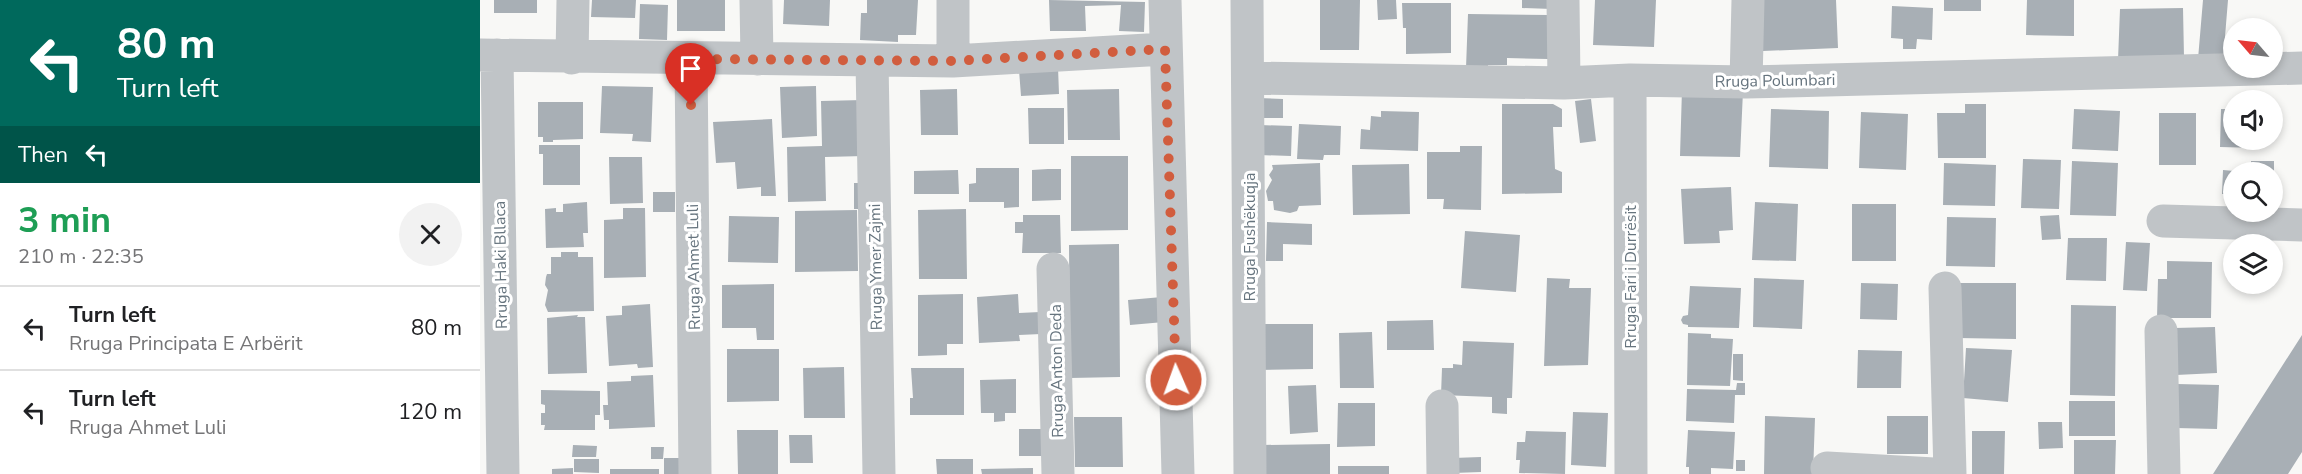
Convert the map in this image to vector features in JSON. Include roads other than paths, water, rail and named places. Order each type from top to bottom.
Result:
[{"type":"street","points":[[572,58],[573,0]]},
{"type":"street","points":[[756,0],[757,59]]},
{"type":"street","points":[[953,0],[953,61]]},
{"type":"street","points":[[1165,0],[1179,474]]},
{"type":"street","name":"Rruga Fushëkuqja","points":[[1247,0],[1250,474]]},
{"type":"street","points":[[1563,0],[1564,83]]},
{"type":"street","points":[[1746,82],[1748,0]]},
{"type":"street","points":[[488,55],[572,58],[953,61],[1165,49]]},
{"type":"street","name":"Rruga Haki Bllaca","points":[[488,55],[503,474]]},
{"type":"street","name":"Rruga Ahmet Luli","points":[[691,59],[695,474]]},
{"type":"street","name":"Rruga Ymer Zajmi","points":[[872,60],[879,474]]},
{"type":"street","name":"Rruga Polumbari","points":[[1248,78],[1564,83],[1630,80],[1746,82],[2302,68]]},
{"type":"street","name":"Rruga Fari i Durrësit","points":[[1630,80],[1631,474]]},
{"type":"street","points":[[2163,220],[2302,225]]},
{"type":"street","name":"Rruga Anton Deda","points":[[1053,269],[1058,474]]},
{"type":"street","points":[[1945,288],[1950,474]]},
{"type":"street","points":[[2161,331],[2164,474]]},
{"type":"street","points":[[1442,406],[1443,474]]},
{"type":"street","points":[[1827,468],[1934,474]]}]
